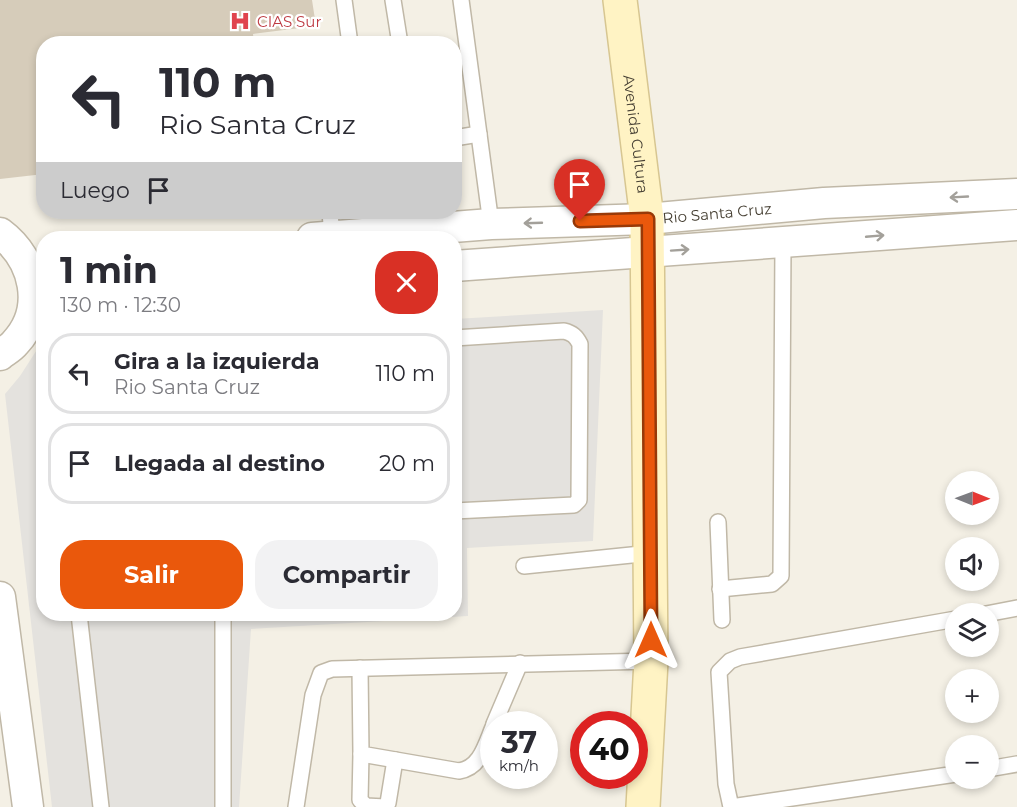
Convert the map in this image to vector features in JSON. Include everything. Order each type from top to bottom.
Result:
[{"type":"street","name":"Avenida Cultura","points":[[620,0],[648,219],[651,661],[643,807]]},
{"type":"street","name":"Rio Santa Cruz","points":[[324,229],[374,223],[491,224],[648,219],[824,203],[1017,194]]},
{"type":"street","points":[[462,265],[783,244],[1017,225]]},
{"type":"street","points":[[0,233],[35,262],[32,279],[36,289]]},
{"type":"street","points":[[0,355],[15,343],[29,321],[36,304]]},
{"type":"street","points":[[0,597],[6,692],[28,807]]},
{"type":"lane","points":[[344,0],[349,36]]},
{"type":"lane","points":[[393,0],[399,36]]},
{"type":"lane","points":[[461,0],[491,224]]},
{"type":"lane","points":[[462,137],[479,134]]},
{"type":"lane","points":[[720,589],[772,584],[781,576],[783,244]]},
{"type":"lane","points":[[462,337],[564,331],[571,332],[580,344],[579,500],[574,506],[462,511]]},
{"type":"lane","points":[[718,522],[722,620]]},
{"type":"lane","points":[[524,566],[651,553]]},
{"type":"lane","points":[[999,611],[1017,608]]},
{"type":"lane","points":[[80,621],[101,807]]},
{"type":"lane","points":[[223,621],[223,807]]},
{"type":"lane","points":[[945,621],[740,657],[730,661],[719,672],[726,783],[731,807],[945,776]]},
{"type":"lane","points":[[296,807],[316,682],[321,673],[332,669],[651,661]]},
{"type":"lane","points":[[500,711],[520,663]]},
{"type":"lane","points":[[360,668],[360,800],[366,806],[385,807],[388,803],[395,760]]},
{"type":"lane","points":[[361,754],[459,771],[473,766],[480,757]]},
{"type":"lane","points":[[999,767],[1017,764]]},
{"type":"shaded area","points":[[603,310],[593,541],[467,548],[468,616],[462,616],[462,319]]},
{"type":"shaded area","points":[[36,351],[36,621],[385,621],[251,629],[239,807],[52,807],[5,394]]},
{"type":"building","points":[[0,0],[312,0],[316,26],[253,34],[253,36],[36,36],[36,175],[0,179]]},
{"type":"place","name":"CIAS Sur","points":[[240,21]]},
{"type":"route","points":[[580,221],[648,219],[651,640]]}]
